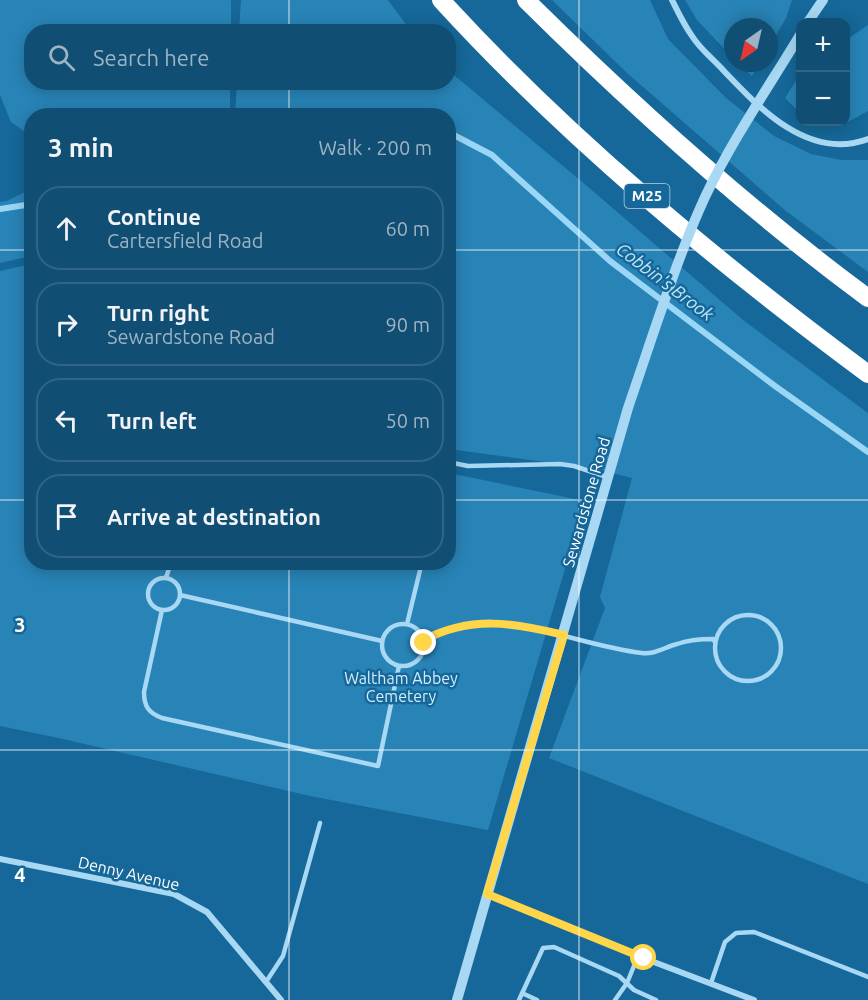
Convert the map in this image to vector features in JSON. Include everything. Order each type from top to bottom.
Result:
[{"type":"highway","name":"M25","points":[[441,0],[532,92],[617,170],[738,274],[868,374]]},
{"type":"highway","points":[[526,0],[644,113],[789,236],[868,297]]},
{"type":"street","points":[[672,0],[692,37],[740,88],[779,122],[804,137],[818,142],[842,144],[868,139]]},
{"type":"street","points":[[811,18],[823,0]]},
{"type":"street","name":"Sewardstone Road","points":[[457,1000],[628,408],[675,267],[706,195],[747,121],[796,43]]},
{"type":"street","name":"Denny Avenue","points":[[0,860],[174,894],[207,912],[281,1000]]},
{"type":"street","points":[[487,894],[638,956],[754,1000]]},
{"type":"lane","points":[[456,463],[560,464],[574,466],[609,478]]},
{"type":"lane","points":[[166,578],[168,570]]},
{"type":"lane","points":[[407,624],[420,570]]},
{"type":"lane","points":[[166,578],[177,585],[180,595],[176,604],[162,610],[150,602],[148,591],[153,582],[166,578]]},
{"type":"lane","points":[[180,595],[382,641]]},
{"type":"lane","points":[[162,610],[144,692],[144,700],[151,714],[162,718],[378,766],[399,666]]},
{"type":"lane","points":[[753,616],[771,625],[777,633],[780,653],[771,672],[763,678],[742,681],[724,671],[715,652],[716,642],[725,624],[733,619],[753,616]]},
{"type":"lane","points":[[424,640],[452,627],[498,623],[522,625],[644,654],[698,639],[713,639],[716,642]]},
{"type":"lane","points":[[407,624],[419,631],[424,640],[424,651],[421,657],[409,665],[399,666],[384,655],[382,641],[384,635],[394,626],[407,624]]},
{"type":"lane","points":[[266,982],[284,956],[321,824]]},
{"type":"lane","points":[[711,982],[725,942],[736,933],[754,932],[868,977]]},
{"type":"lane","points":[[519,1000],[543,948],[554,947],[619,976],[634,990],[656,1000]]},
{"type":"lane","points":[[615,1000],[627,984],[638,956]]},
{"type":"lane","points":[[522,993],[537,1000]]},
{"type":"green space","points":[[0,0],[231,0],[231,24],[24,24],[24,90],[230,90],[230,108],[24,108],[24,131],[11,122],[0,95]]},
{"type":"green space","points":[[241,0],[388,0],[406,24],[239,24]]},
{"type":"green space","points":[[552,0],[650,0],[668,39],[726,98],[774,136],[811,154],[841,160],[868,160],[868,272],[786,211],[627,73]]},
{"type":"green space","points":[[685,0],[792,0],[778,32],[778,18],[724,18],[724,48],[697,20]]},
{"type":"green space","points":[[868,25],[868,111],[850,120],[850,72],[850,37]]},
{"type":"green space","points":[[456,77],[743,320],[868,413],[868,884],[549,758],[605,608],[600,597],[632,478],[597,469],[456,450],[456,108],[235,108],[237,90],[456,90]]},
{"type":"green space","points":[[796,80],[796,109],[785,98]]},
{"type":"green space","points":[[24,192],[24,258],[0,263],[0,202]]},
{"type":"green space","name":"Waltham Abbey Cemetery","points":[[24,266],[24,570],[456,570],[456,474],[585,501],[488,830],[310,796],[0,726],[0,271]]},
{"type":"waterway","name":"Cobbin's Brook","points":[[456,136],[492,155],[610,261],[775,386],[868,452]]},
{"type":"waterway","name":"Cobbin's Brook","points":[[0,209],[24,205]]},
{"type":"route","points":[[424,643],[424,640],[452,627],[498,623],[522,625],[564,635],[487,894],[644,958]]}]
